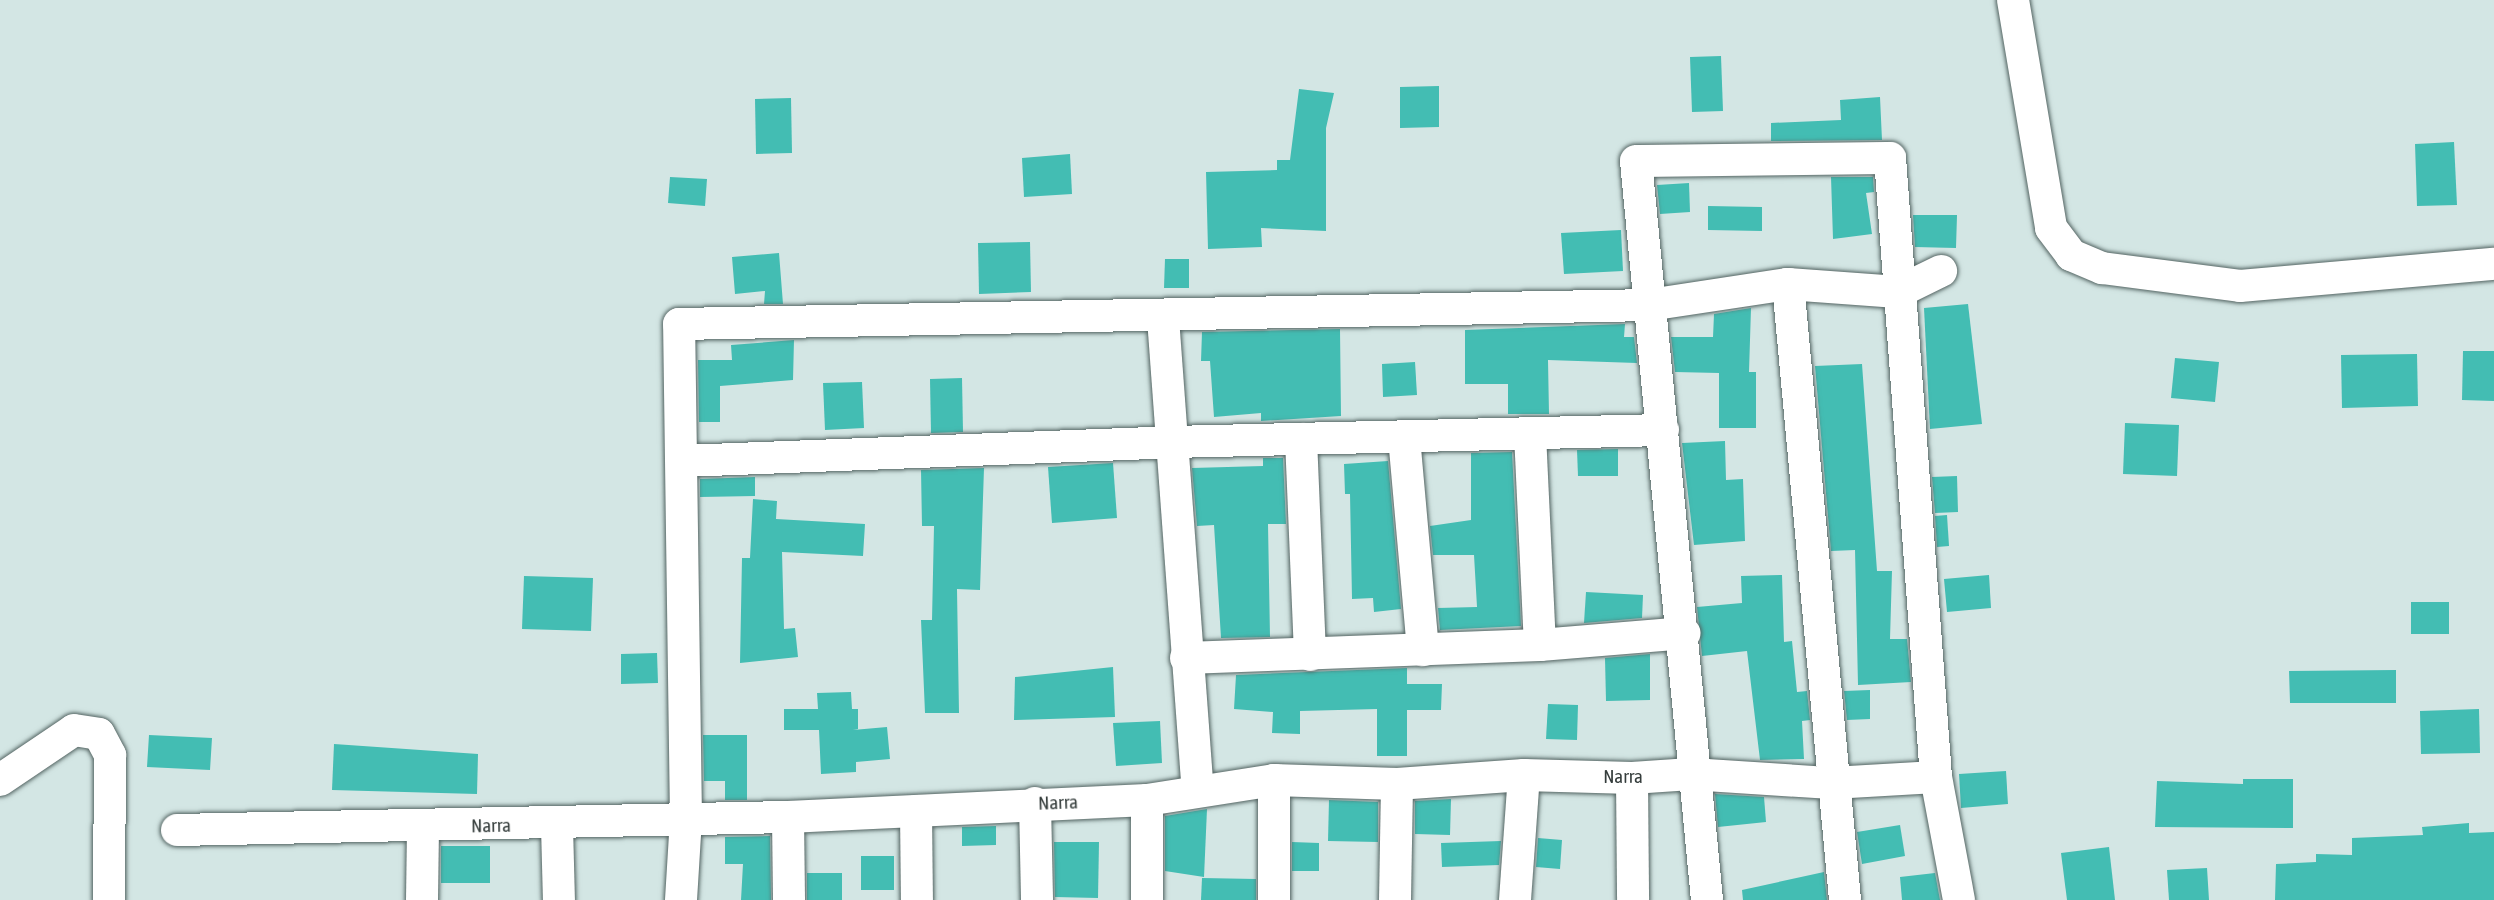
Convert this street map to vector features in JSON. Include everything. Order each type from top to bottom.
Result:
[{"type":"street","points":[[2013,0],[2052,228],[2071,255],[2102,268],[2240,286],[2494,264]]},
{"type":"street","points":[[1707,900],[1691,774],[1685,633],[1636,161],[1890,158],[1936,777],[1959,900]]},
{"type":"street","points":[[681,900],[686,820],[679,324],[1163,318],[1649,305],[1788,284],[1898,292],[1941,271]]},
{"type":"street","points":[[1788,284],[1844,900]]},
{"type":"street","points":[[1163,318],[1186,658],[1198,791]]},
{"type":"street","points":[[683,461],[1172,442],[1663,430]]},
{"type":"street","points":[[1530,434],[1540,645]]},
{"type":"street","points":[[1404,437],[1423,650]]},
{"type":"street","points":[[1301,439],[1310,655]]},
{"type":"street","points":[[1186,658],[1540,645],[1685,633]]},
{"type":"street","points":[[0,780],[74,730],[99,734],[110,755],[108,900]]},
{"type":"street","name":"Narra","points":[[177,830],[557,826],[788,817],[1035,803],[1147,800],[1274,780],[1397,784],[1524,775],[1632,778],[1691,774],[1832,783],[1936,777]]},
{"type":"street","points":[[1515,900],[1524,775]]},
{"type":"street","points":[[1632,778],[1633,900]]},
{"type":"street","points":[[1274,780],[1274,900]]},
{"type":"street","points":[[1395,900],[1397,784]]},
{"type":"street","points":[[1147,800],[1147,900]]},
{"type":"street","points":[[1035,803],[1037,900]]},
{"type":"street","points":[[916,811],[917,900]]},
{"type":"street","points":[[788,817],[789,900]]},
{"type":"street","points":[[557,826],[559,900]]},
{"type":"street","points":[[422,900],[423,827]]},
{"type":"building","points":[[1721,56],[1723,111],[1692,112],[1690,57]]},
{"type":"building","points":[[1439,86],[1439,127],[1400,128],[1400,87]]},
{"type":"building","points":[[1299,89],[1334,93],[1326,128],[1326,231],[1261,228],[1262,247],[1208,249],[1206,172],[1277,170],[1277,160],[1290,160]]},
{"type":"building","points":[[1880,97],[1882,140],[1771,141],[1771,123],[1841,120],[1840,100]]},
{"type":"building","points":[[791,98],[792,153],[756,154],[755,99]]},
{"type":"building","points":[[2454,142],[2457,205],[2417,206],[2415,144]]},
{"type":"building","points":[[1070,154],[1072,194],[1024,197],[1022,158]]},
{"type":"building","points":[[670,177],[707,179],[705,206],[668,203]]},
{"type":"building","points":[[1831,177],[1873,177],[1874,192],[1866,193],[1872,234],[1833,239]]},
{"type":"building","points":[[1689,183],[1690,212],[1660,214],[1657,185]]},
{"type":"building","points":[[1708,206],[1762,207],[1762,231],[1708,230]]},
{"type":"building","points":[[1913,215],[1957,215],[1956,248],[1915,247]]},
{"type":"building","points":[[1621,230],[1623,271],[1564,274],[1561,233]]},
{"type":"building","points":[[1030,242],[1031,292],[979,294],[978,243]]},
{"type":"building","points":[[779,253],[783,304],[764,304],[765,291],[735,294],[732,257]]},
{"type":"building","points":[[1165,259],[1189,259],[1189,288],[1164,288]]},
{"type":"building","points":[[1968,304],[1982,424],[1930,429],[1924,308]]},
{"type":"building","points":[[1751,308],[1749,372],[1756,372],[1756,428],[1719,428],[1719,373],[1675,372],[1671,337],[1713,337],[1714,314]]},
{"type":"building","points":[[1625,324],[1624,337],[1634,337],[1637,363],[1548,360],[1549,414],[1508,414],[1508,384],[1465,384],[1465,330]]},
{"type":"building","points":[[1340,329],[1341,416],[1261,421],[1261,413],[1214,417],[1210,361],[1201,361],[1202,332]]},
{"type":"building","points":[[794,340],[793,380],[720,386],[720,422],[699,422],[698,360],[732,360],[731,345]]},
{"type":"building","points":[[2463,351],[2494,351],[2494,401],[2462,400]]},
{"type":"building","points":[[2417,354],[2418,406],[2342,408],[2341,355]]},
{"type":"building","points":[[2175,358],[2219,362],[2215,402],[2171,398]]},
{"type":"building","points":[[1415,362],[1417,395],[1383,397],[1382,364]]},
{"type":"building","points":[[1862,364],[1877,571],[1892,571],[1890,639],[1907,639],[1911,682],[1858,685],[1855,550],[1831,551],[1815,366]]},
{"type":"building","points":[[962,378],[963,432],[931,433],[930,379]]},
{"type":"building","points":[[862,382],[864,428],[825,430],[823,383]]},
{"type":"building","points":[[2125,423],[2179,425],[2177,476],[2123,474]]},
{"type":"building","points":[[1725,441],[1726,480],[1743,479],[1745,541],[1694,545],[1682,443]]},
{"type":"building","points":[[1618,449],[1618,476],[1578,476],[1577,450]]},
{"type":"building","points":[[1512,452],[1521,626],[1440,630],[1438,608],[1477,607],[1474,555],[1433,555],[1430,526],[1471,520],[1471,453]]},
{"type":"building","points":[[1263,458],[1283,458],[1286,524],[1268,524],[1270,637],[1221,638],[1214,525],[1197,526],[1192,468],[1263,466]]},
{"type":"building","points":[[1388,461],[1401,609],[1374,612],[1373,598],[1352,599],[1350,494],[1345,494],[1344,464]]},
{"type":"building","points":[[1113,463],[1117,518],[1052,523],[1048,467]]},
{"type":"building","points":[[984,468],[980,590],[957,589],[959,713],[925,713],[921,620],[932,620],[934,526],[922,526],[921,470]]},
{"type":"building","points":[[1957,476],[1958,512],[1935,513],[1932,477]]},
{"type":"building","points":[[755,477],[755,496],[700,497],[700,479]]},
{"type":"building","points":[[753,499],[777,501],[776,519],[865,524],[863,556],[782,552],[784,629],[795,628],[798,657],[740,663],[742,558],[750,558]]},
{"type":"building","points":[[1947,515],[1949,546],[1937,547],[1935,516]]},
{"type":"building","points":[[1782,575],[1784,642],[1792,641],[1797,692],[1807,691],[1810,720],[1802,721],[1804,759],[1760,760],[1747,651],[1702,656],[1697,607],[1742,603],[1741,576]]},
{"type":"building","points":[[1989,575],[1991,608],[1947,612],[1944,579]]},
{"type":"building","points":[[524,576],[593,578],[591,631],[522,629]]},
{"type":"building","points":[[1586,592],[1643,595],[1642,618],[1584,623]]},
{"type":"building","points":[[2411,602],[2449,602],[2449,634],[2411,634]]},
{"type":"building","points":[[657,653],[658,683],[621,684],[621,654]]},
{"type":"building","points":[[1650,654],[1650,700],[1606,701],[1605,658]]},
{"type":"building","points":[[1113,667],[1115,717],[1014,720],[1015,677]]},
{"type":"building","points":[[1407,668],[1407,684],[1442,684],[1441,710],[1407,710],[1407,756],[1377,756],[1377,709],[1300,711],[1300,734],[1272,733],[1273,712],[1234,709],[1236,675]]},
{"type":"building","points":[[2396,670],[2396,703],[2290,703],[2289,671]]},
{"type":"building","points":[[1870,690],[1870,719],[1847,720],[1844,691]]},
{"type":"building","points":[[851,692],[852,709],[858,709],[858,729],[853,730],[887,727],[890,759],[856,762],[856,772],[821,774],[819,730],[784,730],[784,709],[818,709],[817,693]]},
{"type":"building","points":[[1548,704],[1578,705],[1577,740],[1546,739]]},
{"type":"building","points":[[2479,709],[2480,753],[2421,754],[2420,711]]},
{"type":"building","points":[[1160,721],[1162,763],[1116,766],[1113,723]]},
{"type":"building","points":[[149,735],[212,738],[210,770],[147,767]]},
{"type":"building","points":[[703,735],[747,735],[747,800],[725,800],[725,781],[704,781]]},
{"type":"building","points":[[334,744],[478,754],[477,794],[332,790]]},
{"type":"building","points":[[2006,771],[2008,804],[1961,808],[1959,774]]},
{"type":"building","points":[[2243,779],[2293,779],[2293,828],[2155,827],[2157,781],[2243,784]]},
{"type":"building","points":[[1715,794],[1764,797],[1766,822],[1718,827]]},
{"type":"building","points":[[1451,799],[1450,835],[1415,834],[1415,801]]},
{"type":"building","points":[[1329,800],[1378,802],[1378,842],[1328,841]]},
{"type":"building","points":[[1207,809],[1204,877],[1165,871],[1165,816]]},
{"type":"building","points":[[2469,823],[2469,833],[2494,832],[2494,900],[2275,900],[2276,864],[2316,862],[2316,854],[2352,855],[2352,838],[2423,835],[2422,827]]},
{"type":"building","points":[[1900,825],[1905,856],[1862,864],[1857,832]]},
{"type":"building","points":[[996,826],[996,845],[962,846],[962,827]]},
{"type":"building","points":[[770,836],[771,900],[741,900],[743,864],[725,864],[725,837]]},
{"type":"building","points":[[1538,838],[1562,840],[1560,869],[1536,867]]},
{"type":"building","points":[[1501,841],[1499,865],[1442,867],[1441,843]]},
{"type":"building","points":[[1054,842],[1099,842],[1098,898],[1055,897]]},
{"type":"building","points":[[1292,842],[1319,843],[1319,871],[1292,871]]},
{"type":"building","points":[[441,846],[490,846],[490,883],[441,883]]},
{"type":"building","points":[[2109,847],[2115,900],[2067,900],[2061,853]]},
{"type":"building","points":[[861,856],[894,856],[894,890],[861,890]]},
{"type":"building","points":[[2207,868],[2209,900],[2169,900],[2167,870]]},
{"type":"building","points":[[1824,872],[1827,900],[1743,900],[1742,890]]},
{"type":"building","points":[[807,873],[842,873],[842,900],[807,900]]},
{"type":"building","points":[[1935,873],[1940,900],[1902,900],[1900,877]]},
{"type":"building","points":[[1202,878],[1256,879],[1256,900],[1201,900]]}]
